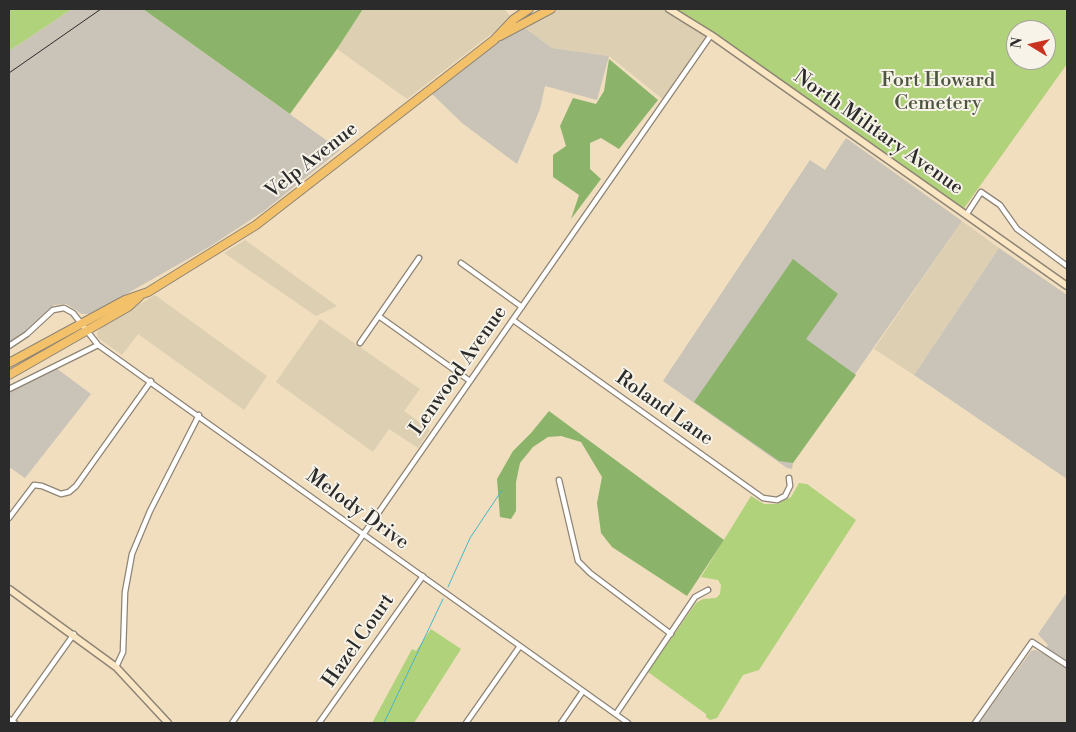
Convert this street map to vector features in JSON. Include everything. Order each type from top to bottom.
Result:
[{"type":"main road","name":"Velp Avenue","points":[[9,375],[129,307],[141,296],[256,225],[494,40],[514,19],[529,9]]},
{"type":"main road","name":"Velp Avenue","points":[[494,40],[550,9]]},
{"type":"main road","name":"North Military Avenue","points":[[669,9],[711,35],[1067,286]]},
{"type":"main road","name":"Velp Avenue","points":[[9,363],[125,300],[141,296]]},
{"type":"main road","points":[[9,589],[74,634],[116,667],[168,723]]},
{"type":"street","name":"Lenwood Avenue","points":[[232,723],[711,35]]},
{"type":"street","points":[[966,215],[981,192],[1000,205],[1017,229],[1067,266]]},
{"type":"street","points":[[360,343],[380,317],[419,258]]},
{"type":"street","points":[[461,263],[522,307]]},
{"type":"street","name":"Melody Drive","points":[[9,346],[27,334],[53,310],[64,308],[75,315],[98,345],[199,415],[628,723]]},
{"type":"street","points":[[380,317],[470,381]]},
{"type":"street","name":"Roland Lane","points":[[513,320],[763,498],[777,500],[785,496],[790,486],[789,478]]},
{"type":"street","points":[[9,389],[98,345]]},
{"type":"street","points":[[9,518],[34,485],[42,486],[61,494],[69,492],[76,486],[151,381]]},
{"type":"street","points":[[116,667],[123,652],[125,592],[132,554],[150,511],[199,415]]},
{"type":"street","points":[[558,480],[578,561],[590,574],[671,634]]},
{"type":"street","name":"Hazel Court","points":[[319,723],[423,576]]},
{"type":"street","points":[[616,714],[697,595],[708,590]]},
{"type":"street","points":[[12,721],[74,634]]},
{"type":"street","points":[[975,723],[1032,642],[1067,665]]},
{"type":"street","points":[[466,723],[520,646]]},
{"type":"street","points":[[560,723],[583,691]]},
{"type":"shaded area","points":[[72,9],[143,9],[340,150],[264,211],[209,247],[91,314],[82,314],[66,304],[54,305],[25,333],[9,343],[9,51]]},
{"type":"shaded area","points":[[363,9],[504,9],[512,18],[407,99],[337,49]]},
{"type":"shaded area","points":[[551,9],[669,9],[711,35],[665,101],[609,56],[552,48],[521,25]]},
{"type":"shaded area","points":[[521,25],[552,48],[609,56],[597,100],[545,86],[540,109],[517,164],[462,123],[429,91],[494,40]]},
{"type":"shaded area","points":[[846,138],[962,221],[793,463],[792,469],[787,468],[663,381],[810,160],[825,170]]},
{"type":"shaded area","points":[[962,221],[999,248],[914,375],[874,349]]},
{"type":"shaded area","points":[[245,240],[337,306],[316,316],[224,253]]},
{"type":"shaded area","points":[[999,248],[1067,295],[1067,479],[914,375]]},
{"type":"shaded area","points":[[155,295],[267,376],[244,410],[138,334],[122,355],[98,338],[97,333],[101,327]]},
{"type":"shaded area","points":[[320,319],[420,389],[404,411],[430,430],[418,448],[389,429],[373,452],[276,382]]},
{"type":"shaded area","points":[[56,368],[91,394],[25,478],[9,467],[9,392]]},
{"type":"shaded area","points":[[1067,592],[1067,723],[979,723],[1031,651],[1036,650],[1042,653],[1048,645],[1038,634]]},
{"type":"green space","points":[[9,9],[72,9],[9,51]]},
{"type":"green space","points":[[143,9],[363,9],[290,114]]},
{"type":"green space","name":"Fort Howard Cemetery","points":[[669,9],[1067,9],[1067,64],[962,211]]},
{"type":"green space","points":[[609,59],[658,100],[619,149],[601,138],[590,143],[590,169],[601,179],[571,219],[579,195],[553,177],[553,155],[566,146],[560,126],[573,98],[596,104],[604,91]]},
{"type":"green space","points":[[793,259],[838,294],[806,339],[856,375],[793,463],[779,461],[694,402]]},
{"type":"green space","points":[[549,411],[724,540],[687,596],[612,547],[601,533],[597,503],[602,477],[581,442],[561,436],[548,437],[533,447],[520,463],[516,482],[516,511],[511,519],[500,517],[497,479],[513,451]]},
{"type":"green space","points":[[799,483],[807,484],[856,520],[759,670],[743,675],[717,718],[710,720],[706,717],[706,714],[648,672],[696,603],[703,599],[716,598],[720,594],[721,585],[718,580],[701,577],[751,496],[764,504],[777,504],[791,497]]},
{"type":"green space","points":[[431,629],[461,649],[414,723],[372,723],[412,649],[416,651]]},
{"type":"waterway","points":[[448,587],[470,538],[502,490]]},
{"type":"waterway","points":[[384,723],[443,599]]},
{"type":"railway","points":[[9,73],[101,9]]}]
